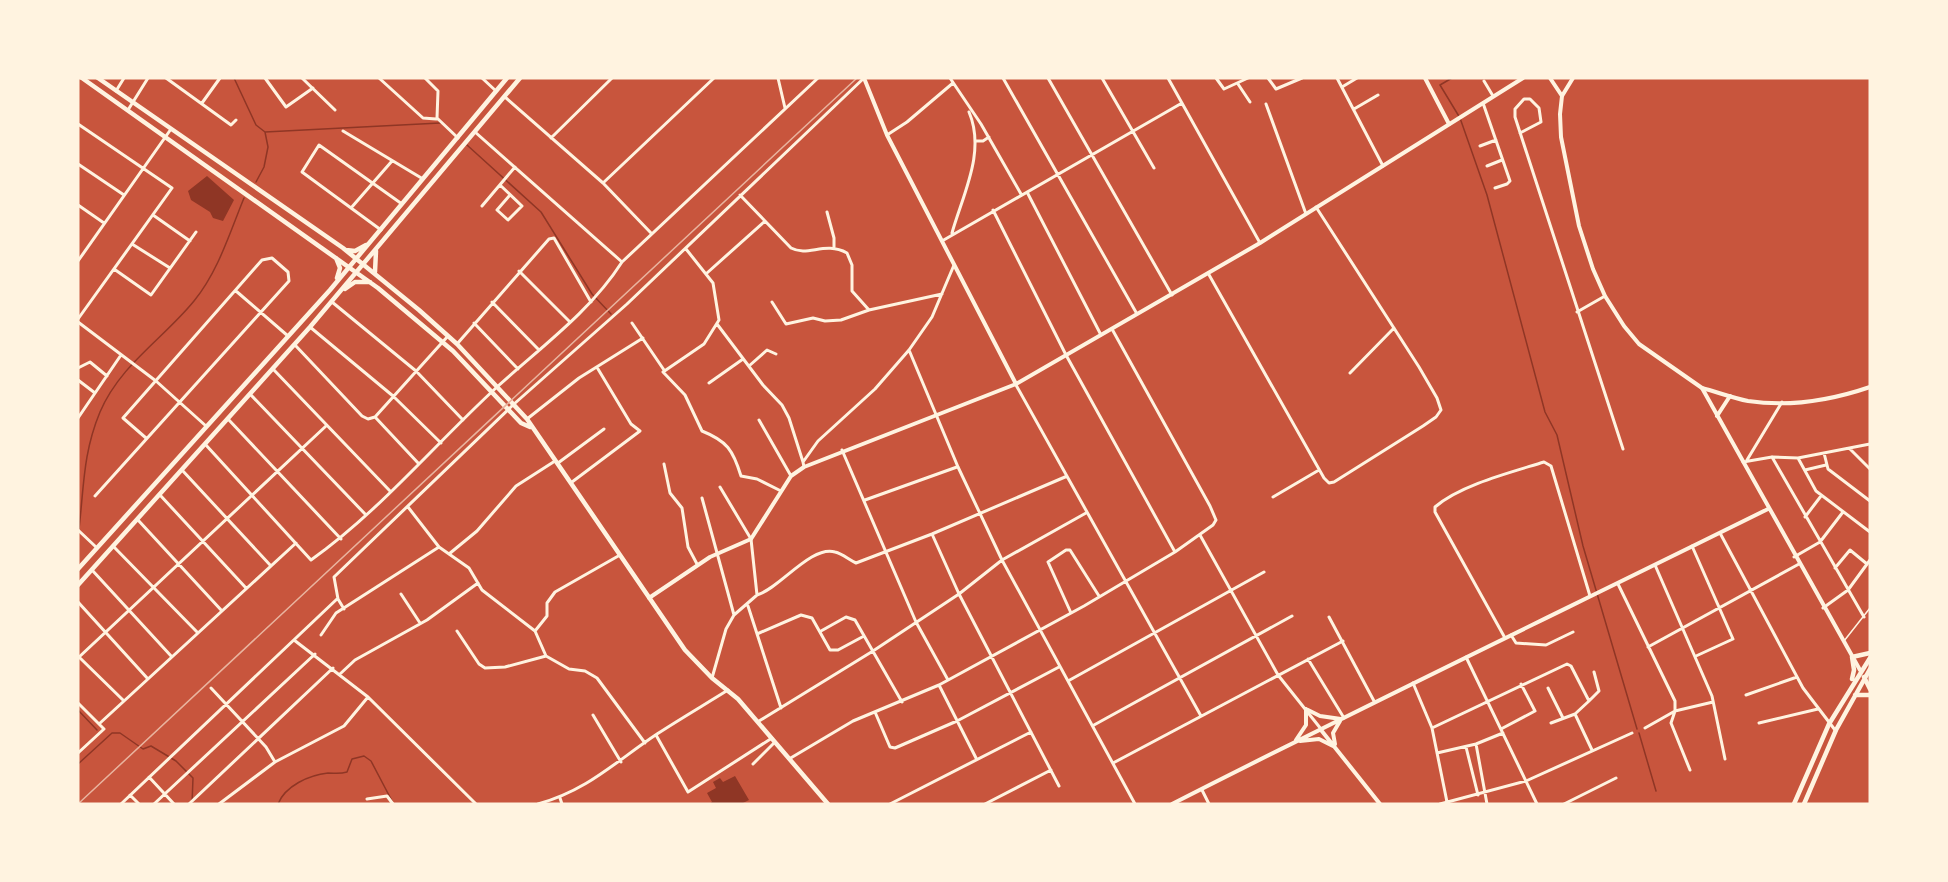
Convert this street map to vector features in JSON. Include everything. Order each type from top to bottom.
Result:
[{"type":"main road","points":[[82,78],[357,271],[442,342],[493,391],[521,423],[530,427]]},
{"type":"main road","points":[[98,78],[343,248],[457,344],[527,419],[530,427],[572,482],[685,650],[759,721],[828,804]]},
{"type":"main road","points":[[78,569],[330,290],[507,78]]},
{"type":"main road","points":[[78,585],[332,302],[520,78]]},
{"type":"main road","points":[[864,78],[887,135],[1016,384]]},
{"type":"main road","points":[[1425,78],[1449,124]]},
{"type":"main road","points":[[1550,78],[1562,96]]},
{"type":"main road","points":[[1573,78],[1562,96],[1560,125],[1571,198],[1593,269],[1605,296],[1624,326],[1640,344],[1702,388],[1748,400],[1782,402],[1822,399],[1870,387]]},
{"type":"main road","points":[[649,598],[697,564],[751,539],[791,476],[803,464],[936,416],[1016,384],[1260,243],[1519,79]]},
{"type":"main road","points":[[434,165],[441,172]]},
{"type":"main road","points":[[343,248],[355,251],[373,239]]},
{"type":"main road","points":[[376,275],[373,260],[380,245]]},
{"type":"main road","points":[[330,290],[340,268],[335,256]]},
{"type":"main road","points":[[338,295],[355,282],[370,282]]},
{"type":"main road","points":[[1702,388],[1745,462],[1798,564],[1870,689]]},
{"type":"main road","points":[[1717,416],[1730,396]]},
{"type":"main road","points":[[231,399],[240,406]]},
{"type":"main road","points":[[137,503],[145,510]]},
{"type":"main road","points":[[1172,804],[1180,802],[1374,701],[1597,595],[1768,508]]},
{"type":"main road","points":[[1852,657],[1870,656]]},
{"type":"main road","points":[[1794,804],[1828,727],[1870,656]]},
{"type":"main road","points":[[1848,690],[1854,670],[1852,657]]},
{"type":"main road","points":[[1804,804],[1836,730],[1870,669]]},
{"type":"main road","points":[[1855,695],[1870,695]]},
{"type":"main road","points":[[1294,743],[1306,725],[1306,709],[1320,717],[1343,718]]},
{"type":"main road","points":[[1336,748],[1333,733],[1343,718]]},
{"type":"main road","points":[[1321,730],[1380,804]]},
{"type":"main road","points":[[1294,743],[1319,739],[1336,748]]},
{"type":"street","points":[[117,91],[124,78]]},
{"type":"street","points":[[128,110],[148,78]]},
{"type":"street","points":[[166,78],[231,124],[236,120]]},
{"type":"street","points":[[202,103],[220,78]]},
{"type":"street","points":[[265,78],[286,107],[313,88]]},
{"type":"street","points":[[302,78],[335,110]]},
{"type":"street","points":[[379,78],[423,118],[437,118],[458,138]]},
{"type":"street","points":[[425,78],[438,91],[437,118]]},
{"type":"street","points":[[482,78],[496,91]]},
{"type":"street","points":[[551,138],[612,78]]},
{"type":"street","points":[[603,183],[714,78]]},
{"type":"street","points":[[778,78],[785,108]]},
{"type":"street","points":[[205,444],[310,560],[341,539],[493,391],[604,290],[622,262],[651,233],[818,78]]},
{"type":"street","points":[[344,609],[338,599],[334,577],[514,404],[686,249],[864,78]]},
{"type":"street","points":[[950,78],[967,107],[989,136],[1021,194]]},
{"type":"street","points":[[1003,78],[1137,314]]},
{"type":"street","points":[[1048,78],[1172,295]]},
{"type":"street","points":[[1102,78],[1154,168]]},
{"type":"street","points":[[1168,78],[1260,243]]},
{"type":"street","points":[[1216,78],[1224,89],[1248,78]]},
{"type":"street","points":[[1268,78],[1276,89],[1302,78]]},
{"type":"street","points":[[1337,78],[1383,166]]},
{"type":"street","points":[[1342,87],[1357,78]]},
{"type":"street","points":[[1484,81],[1493,96]]},
{"type":"street","points":[[887,135],[907,122],[953,83]]},
{"type":"street","points":[[1237,83],[1250,102]]},
{"type":"street","points":[[1354,109],[1378,95]]},
{"type":"street","points":[[505,96],[603,183],[651,233]]},
{"type":"street","points":[[1520,133],[1540,122],[1539,108],[1530,99],[1524,99],[1515,109],[1520,133],[1623,449]]},
{"type":"street","points":[[942,241],[1021,194],[1133,134],[1182,103]]},
{"type":"street","points":[[1483,103],[1510,181],[1495,188]]},
{"type":"street","points":[[1266,104],[1306,213]]},
{"type":"street","points":[[952,235],[969,181],[975,141],[973,121],[967,107]]},
{"type":"street","points":[[78,124],[172,188],[78,321],[156,381],[206,426]]},
{"type":"street","points":[[78,261],[171,129]]},
{"type":"street","points":[[343,132],[423,179]]},
{"type":"street","points":[[475,132],[622,262]]},
{"type":"street","points":[[975,141],[983,141],[989,136]]},
{"type":"street","points":[[1480,146],[1496,140]]},
{"type":"street","points":[[381,230],[302,172],[319,145],[402,204]]},
{"type":"street","points":[[1487,166],[1502,160]]},
{"type":"street","points":[[351,208],[392,161]]},
{"type":"street","points":[[78,164],[124,195]]},
{"type":"street","points":[[482,206],[515,167]]},
{"type":"street","points":[[500,185],[522,206],[508,220],[497,210],[510,195]]},
{"type":"street","points":[[1027,192],[1101,335]]},
{"type":"street","points":[[740,195],[796,251],[834,247],[850,256],[852,291],[869,310]]},
{"type":"street","points":[[78,205],[104,223]]},
{"type":"street","points":[[1209,273],[1320,470],[1329,483],[1334,482],[1423,426],[1436,417],[1441,410],[1437,398],[1394,328],[1316,207]]},
{"type":"street","points":[[993,210],[1066,356],[1175,552]]},
{"type":"street","points":[[827,212],[834,247]]},
{"type":"street","points":[[153,215],[189,241]]},
{"type":"street","points":[[707,273],[765,221]]},
{"type":"street","points":[[114,269],[151,295],[196,232]]},
{"type":"street","points":[[457,344],[543,244],[554,238],[591,302]]},
{"type":"street","points":[[132,244],[170,268]]},
{"type":"street","points":[[664,370],[704,344],[717,324],[719,312],[715,288],[707,273],[686,249]]},
{"type":"street","points":[[95,496],[289,281],[290,275],[272,258],[265,258],[123,418],[146,438]]},
{"type":"street","points":[[803,464],[818,441],[874,389],[909,350],[932,317],[954,265]]},
{"type":"street","points":[[519,271],[570,322]]},
{"type":"street","points":[[236,291],[288,336]]},
{"type":"street","points":[[772,302],[786,324],[813,318],[825,321],[841,320],[869,310],[942,294]]},
{"type":"street","points":[[1577,312],[1605,296]]},
{"type":"street","points":[[332,302],[416,371],[463,420]]},
{"type":"street","points":[[492,302],[539,350]]},
{"type":"street","points":[[474,323],[518,369]]},
{"type":"street","points":[[632,323],[664,370],[685,395],[702,431],[721,439],[727,445],[741,476],[757,479],[781,491]]},
{"type":"street","points":[[717,324],[782,405],[803,464]]},
{"type":"street","points":[[310,327],[393,396],[441,443]]},
{"type":"street","points":[[789,759],[812,744],[875,712],[939,685],[1100,597],[1200,536],[1216,520],[1112,328]]},
{"type":"street","points":[[1350,373],[1394,328]]},
{"type":"street","points":[[294,344],[362,416],[368,419],[375,417],[448,336]]},
{"type":"street","points":[[527,419],[579,378],[598,369],[643,338]]},
{"type":"street","points":[[749,366],[767,350],[776,354]]},
{"type":"street","points":[[909,350],[958,466],[1002,560],[1059,666],[1094,725],[1135,804]]},
{"type":"street","points":[[78,418],[121,355]]},
{"type":"street","points":[[709,383],[743,359]]},
{"type":"street","points":[[78,368],[90,362],[107,375]]},
{"type":"street","points":[[273,369],[390,492]]},
{"type":"street","points":[[572,482],[640,431],[631,424],[598,369]]},
{"type":"street","points":[[78,380],[95,393]]},
{"type":"street","points":[[1016,384],[1065,477],[1201,716]]},
{"type":"street","points":[[250,394],[366,514]]},
{"type":"street","points":[[1745,462],[1782,402]]},
{"type":"street","points":[[375,417],[419,464]]},
{"type":"street","points":[[228,419],[341,539]]},
{"type":"street","points":[[759,420],[791,476]]},
{"type":"street","points":[[124,701],[78,657],[326,426]]},
{"type":"street","points":[[449,554],[477,531],[516,486],[604,429]]},
{"type":"street","points":[[1745,462],[1772,457],[1798,458],[1870,444]]},
{"type":"street","points":[[1850,449],[1870,469]]},
{"type":"street","points":[[842,450],[866,500],[916,622],[948,680]]},
{"type":"street","points":[[1824,453],[1826,465],[1870,501]]},
{"type":"street","points":[[1772,457],[1864,617]]},
{"type":"street","points":[[1798,458],[1810,485],[1821,496],[1870,532]]},
{"type":"street","points":[[1505,638],[1436,512],[1435,507],[1438,504],[1460,492],[1544,462],[1551,466],[1590,598]]},
{"type":"street","points":[[664,464],[670,493],[682,508],[688,547],[697,564]]},
{"type":"street","points":[[1804,471],[1826,465]]},
{"type":"street","points":[[866,500],[958,466]]},
{"type":"street","points":[[182,470],[271,566]]},
{"type":"street","points":[[1273,497],[1320,470]]},
{"type":"street","points":[[712,678],[726,629],[734,615],[748,606],[757,595],[771,589],[798,567],[824,553],[834,551],[856,563],[885,550],[932,534],[1065,477]]},
{"type":"street","points":[[720,487],[751,539],[757,595]]},
{"type":"street","points":[[159,494],[246,588]]},
{"type":"street","points":[[1805,517],[1821,496]]},
{"type":"street","points":[[702,498],[734,615]]},
{"type":"street","points":[[407,506],[439,547],[469,568],[482,590],[535,631],[546,656],[569,669],[585,671],[597,678],[645,743]]},
{"type":"street","points":[[1794,556],[1820,542],[1843,512]]},
{"type":"street","points":[[759,721],[873,651],[959,594],[1002,560],[1086,513]]},
{"type":"street","points":[[137,519],[222,611]]},
{"type":"street","points":[[78,530],[97,548]]},
{"type":"street","points":[[1720,532],[1753,590],[1797,677],[1828,727],[1836,730]]},
{"type":"street","points":[[932,534],[959,594],[1059,786]]},
{"type":"street","points":[[1200,536],[1278,675],[1321,730]]},
{"type":"street","points":[[99,724],[296,543]]},
{"type":"street","points":[[113,546],[198,633]]},
{"type":"street","points":[[1692,546],[1733,639],[1696,656]]},
{"type":"street","points":[[321,635],[336,613],[439,547]]},
{"type":"street","points":[[1071,613],[1048,562],[1066,550],[1071,550],[1100,597]]},
{"type":"street","points":[[1823,608],[1848,590],[1869,562],[1850,550],[1835,568]]},
{"type":"street","points":[[535,631],[547,616],[547,603],[555,592],[620,555]]},
{"type":"street","points":[[1648,647],[1798,564]]},
{"type":"street","points":[[1655,565],[1684,627],[1713,702],[1725,759]]},
{"type":"street","points":[[92,570],[172,657]]},
{"type":"street","points":[[1068,681],[1264,572]]},
{"type":"street","points":[[340,674],[355,660],[420,623],[478,583]]},
{"type":"street","points":[[1618,584],[1675,701],[1676,711],[1671,723],[1690,770]]},
{"type":"street","points":[[402,594],[420,623]]},
{"type":"street","points":[[121,804],[303,629],[338,599]]},
{"type":"street","points":[[78,602],[148,679]]},
{"type":"street","points":[[748,606],[781,708]]},
{"type":"street","points":[[757,634],[801,615],[812,618],[833,651],[864,636]]},
{"type":"street","points":[[1094,725],[1292,616]]},
{"type":"street","points":[[820,632],[849,617],[855,620],[902,702]]},
{"type":"street","points":[[1329,617],[1374,701]]},
{"type":"street","points":[[457,631],[479,664],[485,668],[505,667],[546,656]]},
{"type":"street","points":[[1511,635],[1516,643],[1546,645],[1573,632]]},
{"type":"street","points":[[294,640],[368,697],[476,804]]},
{"type":"street","points":[[1113,763],[1343,641]]},
{"type":"street","points":[[154,804],[315,654]]},
{"type":"street","points":[[1466,656],[1537,804]]},
{"type":"street","points":[[1308,659],[1343,718]]},
{"type":"street","points":[[1432,728],[1567,664],[1571,666],[1589,701]]},
{"type":"street","points":[[875,712],[890,745],[894,748],[957,721],[1059,666]]},
{"type":"street","points":[[189,804],[333,668]]},
{"type":"street","points":[[1551,723],[1575,714],[1599,691],[1594,672]]},
{"type":"street","points":[[1746,695],[1797,677]]},
{"type":"street","points":[[1413,682],[1432,728],[1447,802]]},
{"type":"street","points":[[1437,753],[1476,744],[1535,711],[1521,684]]},
{"type":"street","points":[[939,685],[976,758]]},
{"type":"street","points":[[212,688],[258,738],[275,762]]},
{"type":"street","points":[[1548,688],[1563,718]]},
{"type":"street","points":[[538,804],[560,798],[621,762],[656,735],[728,690]]},
{"type":"street","points":[[220,804],[275,762],[344,726],[368,697]]},
{"type":"street","points":[[1646,728],[1676,711],[1713,702]]},
{"type":"street","points":[[78,753],[104,729],[79,705]]},
{"type":"street","points":[[1760,723],[1818,709]]},
{"type":"street","points":[[1575,714],[1592,750]]},
{"type":"street","points":[[593,715],[621,762]]},
{"type":"street","points":[[890,804],[976,758],[1031,732]]},
{"type":"street","points":[[1440,804],[1526,781],[1632,733]]},
{"type":"street","points":[[656,735],[688,792],[774,740]]},
{"type":"street","points":[[753,764],[774,740]]},
{"type":"street","points":[[1476,744],[1487,804]]},
{"type":"street","points":[[1466,747],[1478,795]]},
{"type":"street","points":[[985,804],[1052,770]]},
{"type":"street","points":[[149,777],[174,804]]},
{"type":"street","points":[[1564,804],[1616,778]]},
{"type":"street","points":[[1202,789],[1209,804]]},
{"type":"street","points":[[130,795],[139,804]]},
{"type":"street","points":[[367,799],[387,796],[393,804]]},
{"type":"street","points":[[560,798],[562,804]]},
{"type":"lane","points":[[1843,642],[1870,608]]},
{"type":"shaded area","points":[[207,176],[234,200],[223,221],[213,218],[210,212],[191,200],[188,191]]},
{"type":"shaded area","points":[[735,776],[749,800],[741,804],[709,804],[712,802],[707,793],[716,788],[713,782],[720,778],[723,782]]},
{"type":"waterway","points":[[234,78],[256,125],[265,132],[268,147],[264,167],[256,182]]},
{"type":"waterway","points":[[1452,78],[1440,85],[1460,118],[1487,195],[1545,412],[1557,435],[1583,546],[1637,729]]},
{"type":"waterway","points":[[265,132],[440,123]]},
{"type":"waterway","points":[[467,145],[541,212],[592,294],[611,314]]},
{"type":"waterway","points":[[79,529],[87,456],[100,412],[130,366],[182,315],[202,290],[223,251],[244,198]]},
{"type":"waterway","points":[[78,710],[97,730]]},
{"type":"waterway","points":[[78,764],[112,733],[120,733],[143,749],[151,746],[176,761],[193,778],[192,804]]},
{"type":"waterway","points":[[1639,733],[1656,791]]},
{"type":"waterway","points":[[278,804],[286,792],[299,782],[321,774],[347,772],[352,759],[364,756],[371,761],[392,801]]},
{"type":"railway","points":[[78,804],[857,78]]}]
